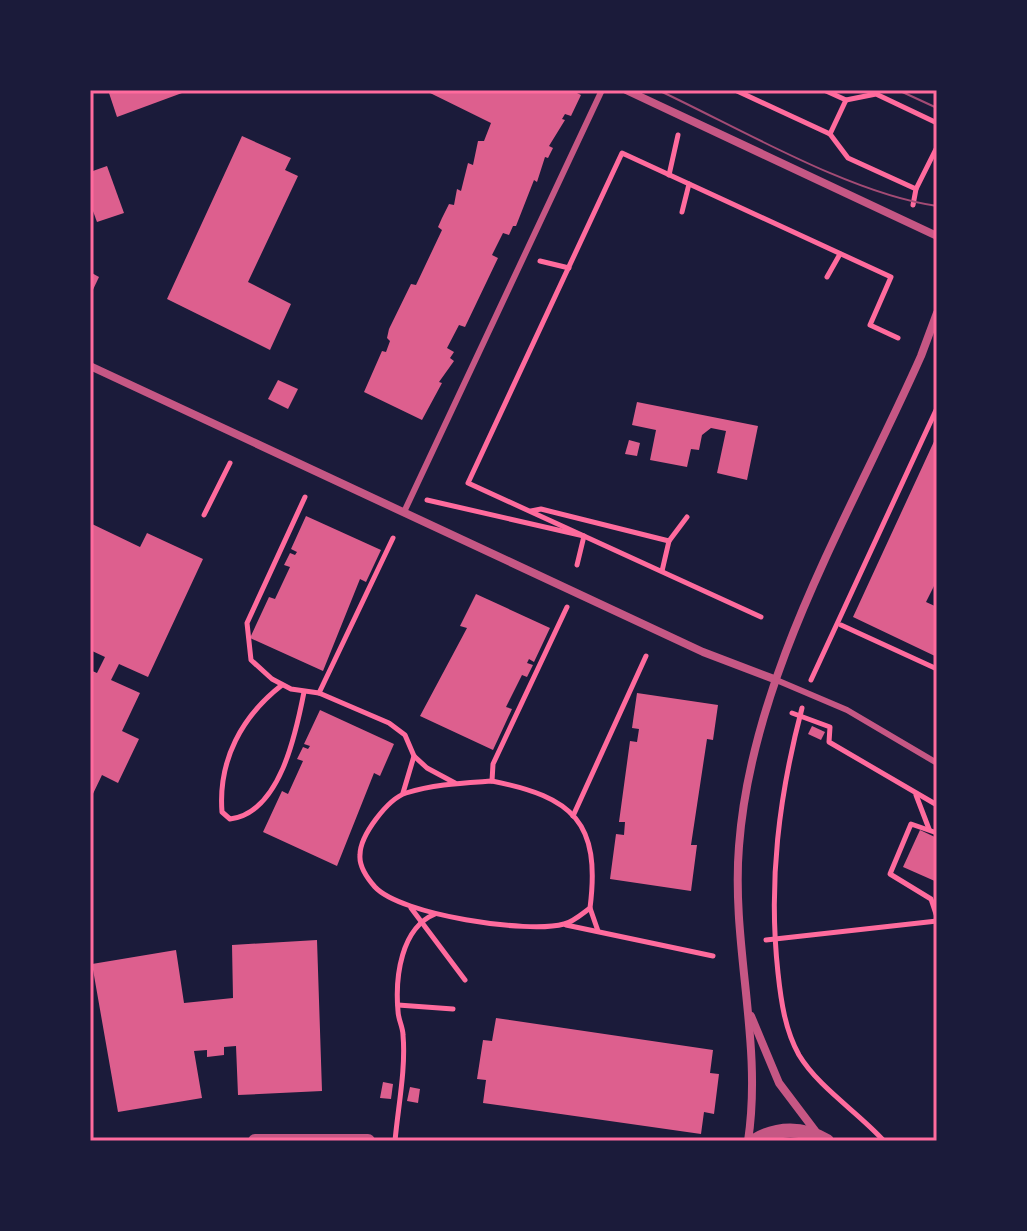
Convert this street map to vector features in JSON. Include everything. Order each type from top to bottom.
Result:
[{"type":"street","points":[[626,90],[937,236]]},
{"type":"street","points":[[823,1139],[790,1130],[751,1141],[753,1093],[737,915],[739,847],[754,746],[774,679],[916,368],[937,313]]},
{"type":"street","points":[[90,366],[703,652],[774,679]]},
{"type":"street","points":[[746,1000],[779,1083],[823,1139]]},
{"type":"street","points":[[255,1141],[368,1141]]},
{"type":"lane","points":[[404,512],[602,90]]},
{"type":"lane","points":[[774,679],[877,725],[937,763]]},
{"type":"path","points":[[824,90],[846,100],[876,94],[937,123]]},
{"type":"path","points":[[739,91],[830,134],[848,158],[916,189],[937,147]]},
{"type":"path","points":[[830,134],[846,100]]},
{"type":"path","points":[[669,175],[678,135]]},
{"type":"path","points":[[761,617],[468,483],[622,153],[891,277],[870,325],[898,338]]},
{"type":"path","points":[[682,212],[689,184]]},
{"type":"path","points":[[827,277],[840,254]]},
{"type":"path","points":[[524,258],[569,268]]},
{"type":"path","points":[[884,1141],[801,1057],[782,1003],[775,939],[777,823],[807,692],[937,408]]},
{"type":"path","points":[[204,515],[230,463]]},
{"type":"path","points":[[305,497],[247,623],[246,643],[251,660],[282,685],[319,693],[389,723],[405,735],[414,756],[427,768],[455,783]]},
{"type":"path","points":[[424,500],[584,536]]},
{"type":"path","points":[[530,511],[541,509],[669,541]]},
{"type":"path","points":[[662,571],[669,541],[687,517]]},
{"type":"path","points":[[577,565],[584,536]]},
{"type":"path","points":[[319,693],[393,538]]},
{"type":"path","points":[[492,781],[493,764],[574,591]]},
{"type":"path","points":[[841,625],[937,669]]},
{"type":"path","points":[[573,816],[646,656]]},
{"type":"path","points":[[282,685],[256,705],[225,766],[222,812],[230,819],[242,818],[260,804],[278,776],[292,747],[304,692]]},
{"type":"path","points":[[792,713],[830,727],[829,742],[937,805]]},
{"type":"path","points":[[414,756],[403,794],[371,827],[359,857],[375,887],[391,901],[436,914],[497,923],[565,924],[713,956]]},
{"type":"path","points":[[403,794],[455,783],[492,781],[528,789],[573,816],[584,826],[593,849],[590,908],[599,932]]},
{"type":"path","points":[[915,794],[929,829]]},
{"type":"path","points":[[766,940],[937,919],[931,899],[890,874],[911,824],[937,833]]},
{"type":"path","points":[[411,908],[465,980]]},
{"type":"path","points":[[565,924],[590,908]]},
{"type":"path","points":[[395,1141],[403,1036],[398,1005],[403,955],[412,930],[422,920],[436,914]]},
{"type":"path","points":[[398,1005],[453,1009]]},
{"type":"building","points":[[108,90],[181,90],[182,93],[117,117]]},
{"type":"building","points":[[424,90],[571,90],[581,95],[571,116],[565,114],[562,119],[565,120],[549,146],[553,148],[548,158],[545,157],[537,182],[534,180],[516,226],[509,235],[503,233],[492,255],[498,258],[465,327],[459,325],[447,348],[454,352],[450,358],[454,361],[439,382],[442,383],[422,420],[364,392],[382,351],[386,352],[390,341],[387,338],[389,329],[411,284],[416,285],[442,230],[438,227],[442,218],[449,204],[454,205],[468,163],[473,165],[478,141],[484,141],[491,123]]},
{"type":"building","points":[[242,136],[291,158],[285,170],[298,176],[248,282],[291,304],[270,350],[167,299]]},
{"type":"building","points":[[107,166],[124,213],[97,222],[90,203],[90,172]]},
{"type":"building","points":[[90,272],[99,277],[90,296]]},
{"type":"building","points":[[278,380],[298,389],[288,409],[268,399]]},
{"type":"building","points":[[637,402],[758,426],[747,480],[717,473],[726,431],[711,428],[702,435],[699,450],[691,449],[687,467],[650,460],[656,430],[632,425]]},
{"type":"building","points":[[937,435],[937,580],[926,602],[937,607],[937,657],[853,617]]},
{"type":"building","points":[[629,440],[640,443],[637,456],[625,454]]},
{"type":"building","points":[[306,516],[381,550],[366,582],[360,579],[323,671],[250,638],[269,597],[275,599],[290,567],[284,565],[290,553],[295,555],[297,552],[291,549]]},
{"type":"building","points":[[90,523],[140,547],[147,533],[203,559],[148,677],[119,664],[111,680],[140,693],[122,731],[139,739],[118,783],[102,775],[90,800],[90,670],[97,673],[105,657],[90,650]]},
{"type":"building","points":[[476,594],[550,628],[534,662],[529,659],[527,663],[533,665],[527,677],[522,675],[506,707],[512,709],[493,750],[420,716],[467,628],[460,626]]},
{"type":"building","points":[[637,693],[718,705],[713,740],[707,739],[691,845],[697,845],[691,891],[610,879],[616,834],[624,835],[625,822],[619,822],[630,741],[637,742],[639,729],[632,728]]},
{"type":"building","points":[[320,710],[394,744],[380,776],[374,773],[337,866],[263,832],[282,791],[288,794],[303,761],[297,759],[303,747],[308,749],[310,746],[304,744]]},
{"type":"building","points":[[812,726],[825,732],[821,740],[808,734]]},
{"type":"building","points":[[920,830],[937,838],[937,882],[903,867]]},
{"type":"building","points":[[317,940],[322,1091],[238,1095],[236,1046],[224,1047],[224,1055],[207,1057],[207,1050],[194,1051],[202,1098],[118,1112],[92,964],[176,950],[184,1003],[233,998],[232,945]]},
{"type":"building","points":[[496,1018],[713,1050],[710,1073],[719,1074],[714,1114],[704,1112],[701,1134],[483,1103],[486,1080],[477,1079],[483,1040],[492,1041]]},
{"type":"building","points":[[383,1082],[393,1084],[391,1099],[380,1098]]},
{"type":"building","points":[[410,1087],[420,1089],[418,1103],[407,1101]]},
{"type":"tram line","points":[[658,90],[832,174],[904,199],[937,206]]},
{"type":"tram line","points":[[898,90],[937,108]]}]
